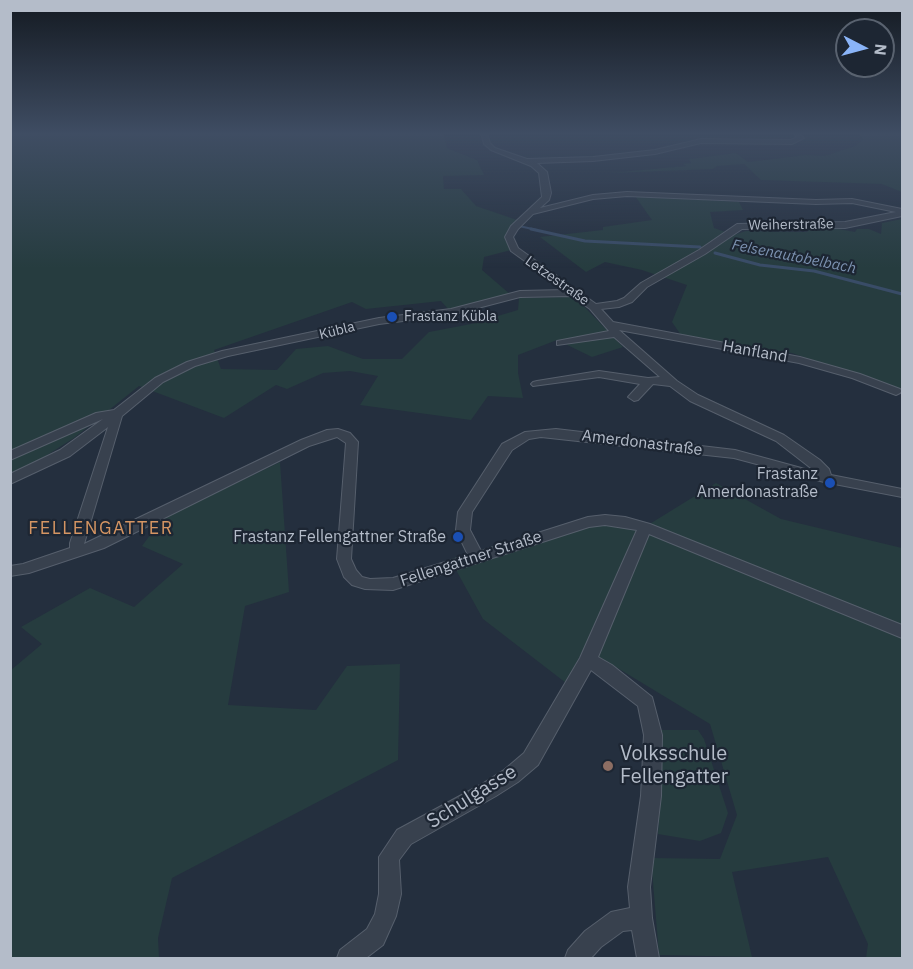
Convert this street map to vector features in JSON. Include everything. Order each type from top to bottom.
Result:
[{"type":"street","name":"Letzestraße","points":[[544,178],[548,194],[543,202],[514,228],[509,237],[514,249],[594,307],[613,329],[673,383],[694,398],[780,438],[815,463],[824,472],[824,478]]},
{"type":"street","points":[[529,214],[584,199],[627,194],[816,202],[852,201],[903,212]]},
{"type":"street","name":"Weiherstraße","points":[[594,307],[619,304],[628,300],[644,285],[702,252],[740,226],[845,225],[903,212]]},
{"type":"street","name":"Kübla","points":[[10,480],[65,453],[159,380],[191,364],[226,353],[379,321],[451,312],[520,294],[573,293]]},
{"type":"street","points":[[561,343],[613,329]]},
{"type":"street","name":"Hanfland","points":[[613,329],[800,360],[856,376],[896,391]]},
{"type":"street","points":[[537,384],[572,376],[599,374],[648,382],[655,380],[673,383]]},
{"type":"street","points":[[634,397],[648,382]]},
{"type":"street","points":[[10,456],[100,416],[116,414],[112,434],[77,543],[78,552],[24,569],[10,571]]},
{"type":"street","name":"Fellengattner Straße","points":[[78,552],[140,525],[305,443],[327,434],[339,433],[352,442],[344,559],[349,573],[357,581],[370,585],[393,584],[588,522],[605,520],[645,527],[903,632]]},
{"type":"street","name":"Amerdonastraße","points":[[477,557],[463,530],[465,512],[507,447],[525,436],[556,433],[717,451],[824,478],[903,493]]},
{"type":"street","name":"Schulgasse","points":[[348,958],[375,937],[385,916],[390,894],[390,856],[404,837],[489,790],[511,776],[531,759],[588,660],[645,527]]},
{"type":"street","points":[[588,660],[606,670],[645,702],[652,735],[651,796],[639,887],[641,918],[648,958]]},
{"type":"street","points":[[576,958],[593,939],[619,920],[641,918]]},
{"type":"green space","points":[[11,178],[443,178],[444,189],[461,189],[476,206],[517,220],[505,238],[511,250],[484,257],[482,270],[511,295],[449,310],[441,301],[366,309],[352,302],[214,350],[221,369],[277,370],[296,349],[328,346],[363,359],[402,359],[429,332],[471,324],[518,310],[519,298],[575,297],[623,347],[592,357],[557,340],[518,355],[518,373],[523,398],[488,396],[471,420],[360,405],[378,376],[350,371],[323,373],[287,389],[276,385],[224,418],[139,386],[74,438],[25,469],[11,474]]},
{"type":"green space","points":[[759,178],[902,178],[902,192],[882,184]]},
{"type":"green space","points":[[635,196],[739,202],[743,210],[710,212],[714,228],[734,235],[746,231],[807,232],[838,229],[855,232],[857,229],[869,229],[881,234],[882,223],[902,219],[902,391],[792,353],[683,338],[672,322],[687,285],[642,270],[605,262],[586,272],[540,237],[603,230],[603,227],[652,220]]},
{"type":"green space","points":[[280,462],[289,592],[245,606],[228,705],[316,710],[347,666],[400,664],[398,760],[172,878],[158,938],[159,958],[11,958],[11,670],[42,644],[21,627],[90,588],[134,607],[183,564],[142,546],[162,519]]},
{"type":"green space","points":[[716,483],[781,519],[902,548],[902,958],[866,958],[868,944],[828,857],[732,872],[752,957],[659,955],[651,858],[720,859],[737,815],[710,724],[601,658],[582,652],[566,683],[483,619],[450,559],[573,522],[648,525]]},
{"type":"green space","points":[[659,730],[698,730],[704,739],[728,813],[721,833],[700,841],[658,834],[662,763]]},
{"type":"waterway","name":"Felsenautobelbach","points":[[519,226],[537,230]]},
{"type":"waterway","name":"Felsenautobelbach","points":[[531,229],[585,241],[700,247]]},
{"type":"waterway","name":"Felsenautobelbach","points":[[715,253],[760,265],[814,271],[902,294]]},
{"type":"place","name":"Frastanz Kübla","points":[[392,317]]},
{"type":"place","name":"Frastanz Amerdonastraße","points":[[830,483]]},
{"type":"place","name":"Frastanz Fellengattner Straße","points":[[458,537]]},
{"type":"place","name":"Volksschule Fellengatter","points":[[608,766]]},
{"type":"district","name":"FELLENGATTER","points":[[101,529]]}]
